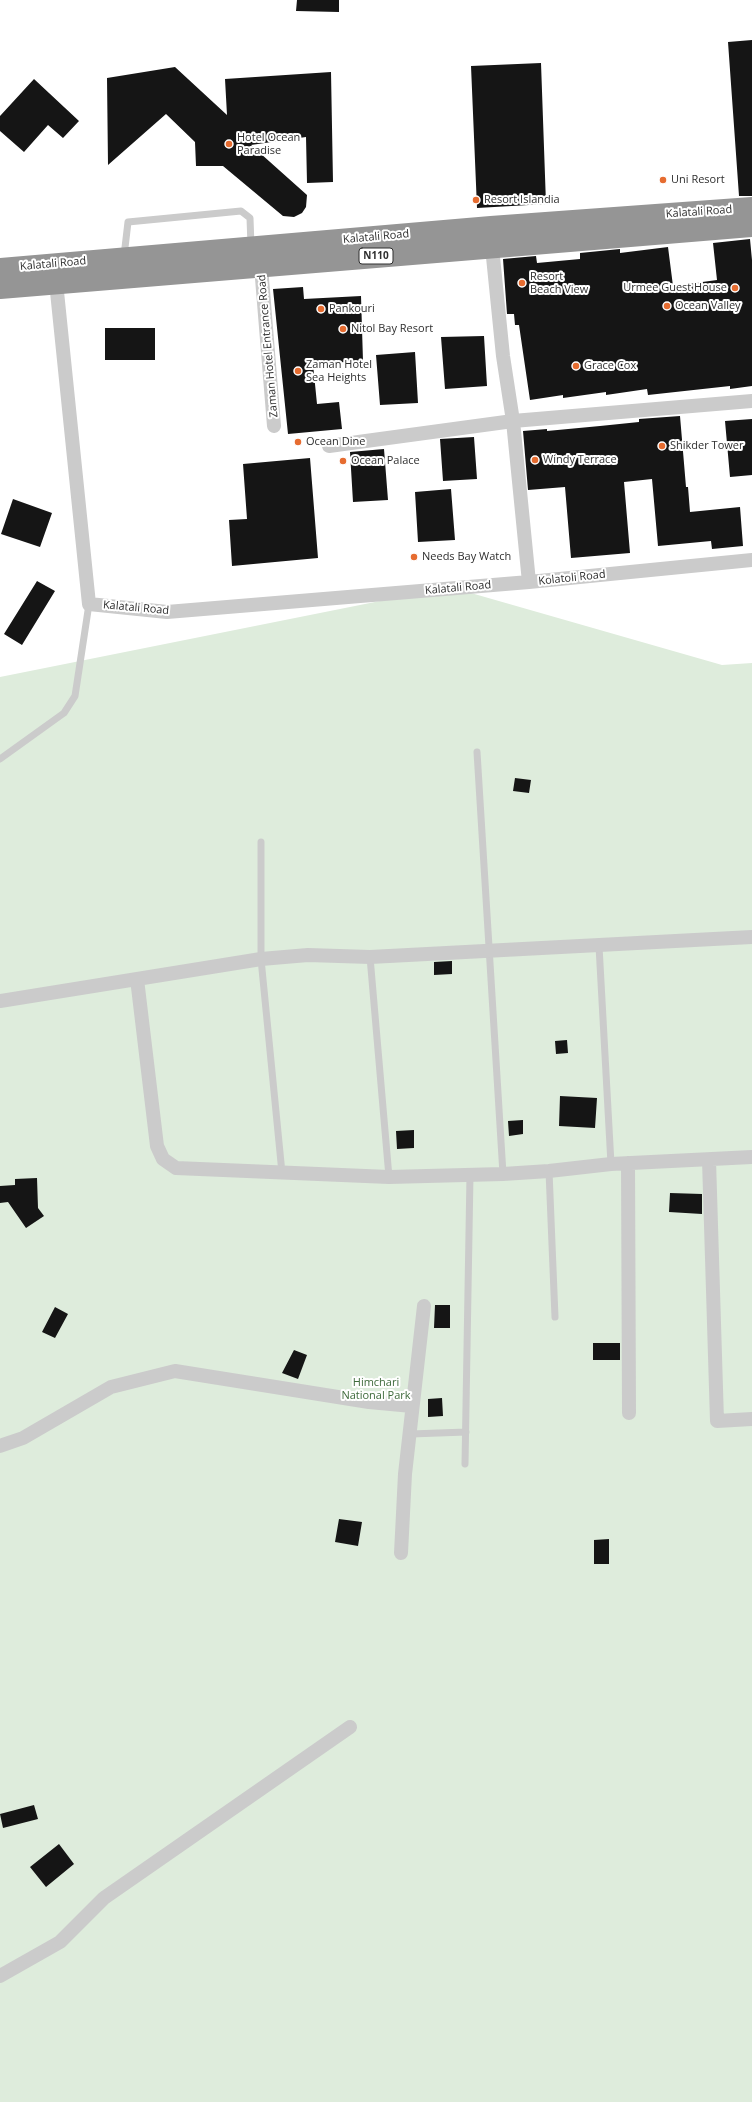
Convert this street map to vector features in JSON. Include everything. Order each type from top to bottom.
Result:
[{"type":"highway","name":"Kalatali Road","points":[[0,288],[256,257],[585,229],[752,208]]},
{"type":"highway","name":"Kalatali Road","points":[[0,269],[124,258],[256,257],[492,247],[585,229],[752,226]]},
{"type":"street","name":"Kolatoli Road","points":[[492,247],[503,356],[513,421],[529,582],[752,560]]},
{"type":"street","name":"Zaman Hotel Entrance Road","points":[[256,257],[274,426]]},
{"type":"street","name":"Kalatali Road","points":[[56,282],[89,604],[167,612],[529,582]]},
{"type":"street","points":[[329,446],[513,421],[752,400]]},
{"type":"street","points":[[0,1001],[261,959],[308,956],[370,957],[489,952],[752,937]]},
{"type":"street","points":[[137,979],[157,1146],[163,1159],[176,1168],[389,1177],[503,1174],[549,1171],[611,1164],[752,1158]]},
{"type":"street","points":[[709,1160],[717,1421],[752,1420]]},
{"type":"street","points":[[628,1163],[629,1413]]},
{"type":"street","points":[[401,1553],[405,1474],[411,1434],[412,1406],[424,1306]]},
{"type":"street","points":[[0,1446],[23,1438],[111,1387],[175,1371],[369,1402],[412,1406]]},
{"type":"street","points":[[0,1976],[60,1942],[104,1898],[350,1727]]},
{"type":"lane","points":[[124,258],[128,222],[241,211],[250,218],[256,257]]},
{"type":"lane","points":[[0,760],[64,713],[75,696],[89,604]]},
{"type":"lane","points":[[477,752],[503,1174]]},
{"type":"lane","points":[[261,842],[261,959],[282,1173]]},
{"type":"lane","points":[[599,946],[611,1164]]},
{"type":"lane","points":[[370,957],[389,1177]]},
{"type":"lane","points":[[549,1171],[555,1317]]},
{"type":"lane","points":[[465,1464],[470,1175]]},
{"type":"lane","points":[[411,1434],[466,1432]]},
{"type":"green space","name":"Himchari National Park","points":[[450,587],[722,665],[752,663],[752,2102],[0,2102],[0,677]]},
{"type":"building","points":[[297,0],[339,0],[339,12],[296,11]]},
{"type":"building","points":[[752,40],[752,196],[739,196],[728,42]]},
{"type":"building","points":[[541,63],[546,204],[477,208],[471,66]]},
{"type":"building","name":"Hotel Ocean Paradise","points":[[175,67],[227,115],[225,79],[331,72],[333,182],[307,183],[306,137],[251,145],[307,195],[306,207],[302,213],[294,217],[283,216],[223,166],[196,166],[195,142],[166,114],[108,165],[107,78]]},
{"type":"building","points":[[34,79],[79,121],[63,138],[48,125],[24,152],[0,131],[0,116]]},
{"type":"building","points":[[750,239],[752,260],[752,386],[730,389],[730,386],[648,395],[647,389],[606,395],[606,392],[563,398],[563,395],[530,400],[519,325],[515,325],[514,314],[507,314],[503,259],[536,256],[537,263],[580,259],[580,253],[620,249],[620,253],[668,247],[673,286],[717,280],[713,243]]},
{"type":"building","points":[[303,287],[304,299],[361,296],[363,361],[313,364],[317,404],[339,402],[342,429],[288,434],[273,289]]},
{"type":"building","points":[[105,328],[155,328],[155,360],[105,360]]},
{"type":"building","points":[[484,336],[487,386],[445,389],[441,337]]},
{"type":"building","points":[[415,352],[418,403],[380,405],[376,355]]},
{"type":"building","points":[[680,416],[686,487],[688,487],[690,512],[740,507],[743,546],[712,549],[711,541],[658,546],[652,479],[624,482],[630,553],[571,558],[565,487],[528,490],[523,431],[547,429],[547,431],[600,426],[639,422],[639,419]]},
{"type":"building","points":[[752,419],[752,475],[730,477],[725,421]]},
{"type":"building","points":[[474,437],[477,479],[443,481],[440,439]]},
{"type":"building","points":[[384,449],[388,500],[353,502],[350,452]]},
{"type":"building","points":[[310,458],[318,558],[232,566],[229,520],[247,519],[243,464]]},
{"type":"building","points":[[451,489],[455,540],[418,542],[415,492]]},
{"type":"building","points":[[13,499],[52,513],[40,547],[1,534]]},
{"type":"building","points":[[37,581],[55,591],[22,645],[4,634]]},
{"type":"building","points":[[515,778],[531,780],[529,793],[513,791]]},
{"type":"building","points":[[452,961],[452,974],[434,975],[434,962]]},
{"type":"building","points":[[567,1040],[568,1053],[556,1054],[555,1041]]},
{"type":"building","points":[[560,1096],[597,1098],[595,1128],[559,1126]]},
{"type":"building","points":[[523,1120],[523,1134],[509,1136],[508,1121]]},
{"type":"building","points":[[414,1130],[414,1148],[397,1149],[396,1131]]},
{"type":"building","points":[[37,1178],[38,1208],[44,1216],[26,1228],[8,1202],[0,1203],[0,1186],[15,1185],[15,1179]]},
{"type":"building","points":[[670,1193],[702,1194],[702,1214],[669,1212]]},
{"type":"building","points":[[435,1305],[450,1305],[450,1328],[434,1328]]},
{"type":"building","points":[[55,1307],[68,1314],[55,1338],[42,1332]]},
{"type":"building","points":[[593,1343],[620,1343],[620,1360],[593,1360]]},
{"type":"building","points":[[294,1350],[307,1355],[298,1379],[282,1373]]},
{"type":"building","points":[[442,1398],[443,1416],[428,1417],[428,1399]]},
{"type":"building","points":[[339,1519],[362,1522],[358,1546],[335,1542]]},
{"type":"building","points":[[609,1539],[609,1564],[594,1564],[594,1540]]},
{"type":"building","points":[[34,1805],[38,1819],[3,1828],[0,1814]]},
{"type":"building","points":[[59,1844],[74,1864],[46,1887],[30,1867]]},
{"type":"place","name":"Hotel Ocean Paradise","points":[[229,144]]},
{"type":"place","name":"Uni Resort","points":[[663,180]]},
{"type":"place","name":"Resort Islandia","points":[[476,200]]},
{"type":"place","name":"Resort Beach View","points":[[522,283]]},
{"type":"place","name":"Urmee Guest House","points":[[735,288]]},
{"type":"place","name":"Ocean Valley","points":[[667,306]]},
{"type":"place","name":"Pankouri","points":[[321,309]]},
{"type":"place","name":"Nitol Bay Resort","points":[[343,329]]},
{"type":"place","name":"Grace Cox","points":[[576,366]]},
{"type":"place","name":"Zaman Hotel Sea Heights","points":[[298,371]]},
{"type":"place","name":"Ocean Dine","points":[[298,442]]},
{"type":"place","name":"Shikder Tower","points":[[662,446]]},
{"type":"place","name":"Windy Terrace","points":[[535,460]]},
{"type":"place","name":"Ocean Palace","points":[[343,461]]},
{"type":"place","name":"Needs Bay Watch","points":[[414,557]]}]
